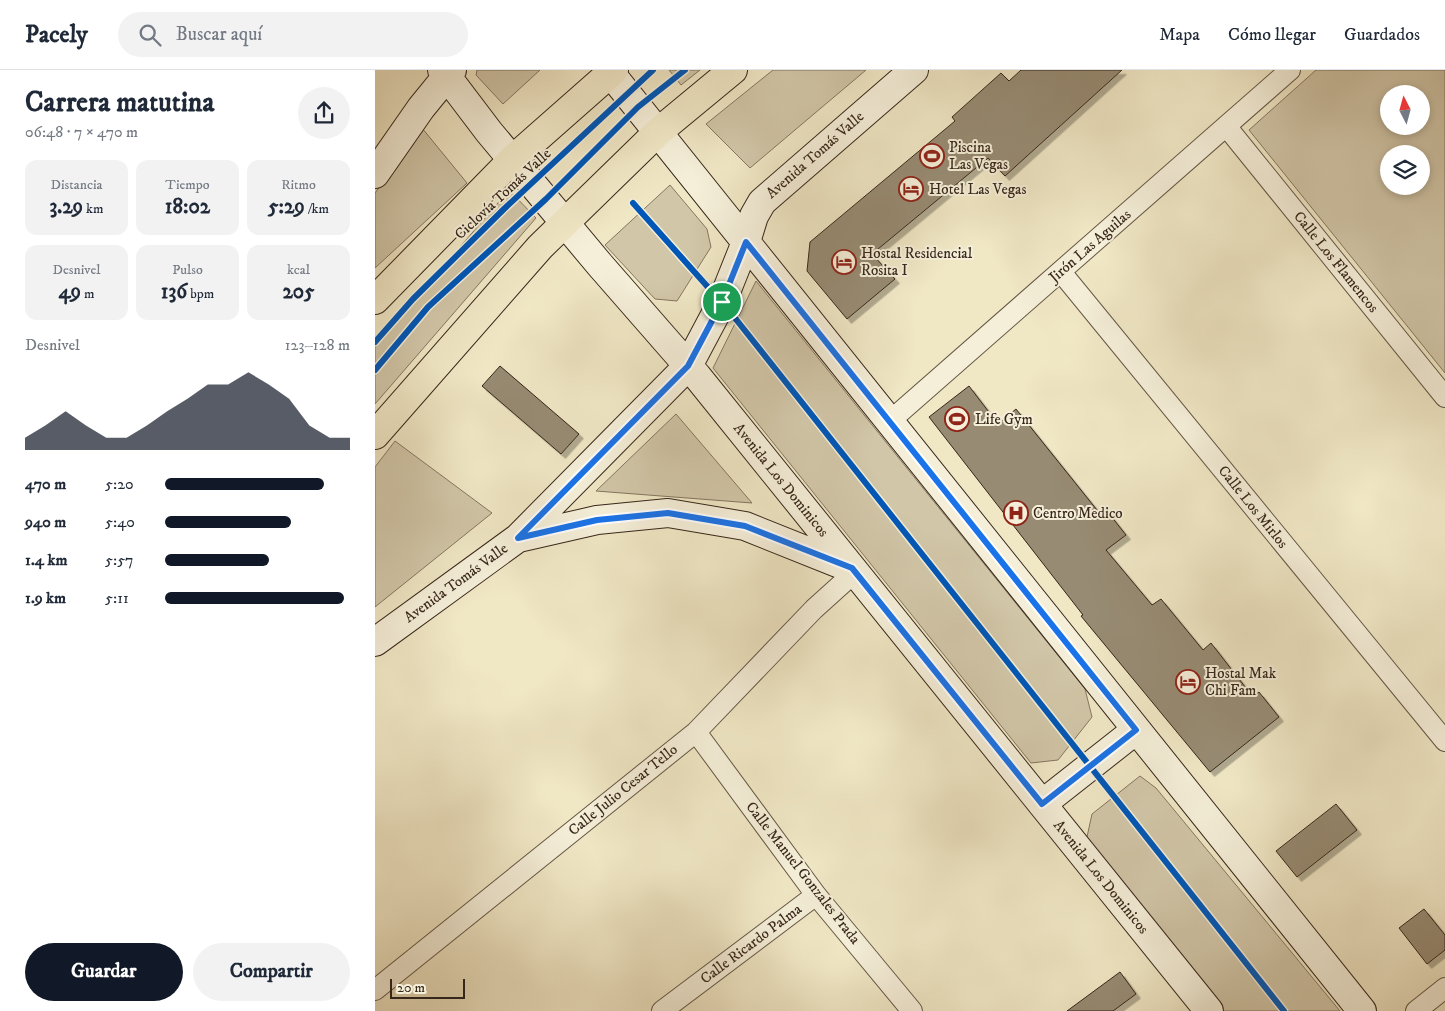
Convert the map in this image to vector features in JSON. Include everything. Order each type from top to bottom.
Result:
[{"type":"main road","points":[[375,435],[519,270],[565,223],[658,132],[733,70]]},
{"type":"main road","name":"Avenida Tomás Valle","points":[[375,642],[518,538],[688,366],[722,302],[746,242],[754,216],[762,202],[914,70]]},
{"type":"main road","points":[[375,300],[512,160],[611,71],[1362,1011]]},
{"type":"main road","points":[[375,174],[447,72]]},
{"type":"main road","name":"Avenida Los Dominicos","points":[[447,72],[512,160],[688,366],[1209,1011]]},
{"type":"main road","points":[[518,538],[597,520],[668,513],[745,526],[853,570]]},
{"type":"main road","points":[[1042,804],[1136,730]]},
{"type":"street","name":"Jirón Las Aguilas","points":[[890,421],[1290,70]]},
{"type":"street","name":"Calle Los Flamencos","points":[[1226,126],[1445,397]]},
{"type":"street","name":"Calle Los Mirlos","points":[[1061,272],[1445,741]]},
{"type":"street","name":"Calle Julio Cesar Tello","points":[[375,990],[696,732],[853,570]]},
{"type":"street","name":"Calle Manuel Gonzales Prada","points":[[696,732],[816,895],[912,1011]]},
{"type":"street","name":"Calle Ricardo Palma","points":[[662,1011],[816,895]]},
{"type":"street","points":[[1416,1011],[1445,988]]},
{"type":"shaded area","points":[[477,70],[540,70],[503,104],[476,75]]},
{"type":"shaded area","points":[[669,70],[700,70],[681,85]]},
{"type":"shaded area","points":[[773,70],[866,70],[750,168],[706,124]]},
{"type":"shaded area","points":[[1316,70],[1445,70],[1445,373],[1249,130]]},
{"type":"shaded area","points":[[422,128],[467,183],[375,268],[375,193]]},
{"type":"shaded area","points":[[670,185],[707,229],[711,247],[677,301],[655,299],[605,245]]},
{"type":"shaded area","points":[[509,190],[536,218],[375,404],[375,346]]},
{"type":"shaded area","points":[[756,281],[1085,689],[1092,717],[1058,760],[1031,763],[713,368]]},
{"type":"shaded area","points":[[676,414],[752,503],[596,491]]},
{"type":"shaded area","points":[[395,441],[492,513],[375,607],[375,467]]},
{"type":"shaded area","points":[[1140,776],[1156,788],[1340,1011],[1219,1011],[1085,846],[1092,814]]},
{"type":"building","points":[[1021,70],[1122,70],[1005,176],[988,158],[872,254],[895,279],[847,319],[807,271],[810,242],[955,121],[952,117],[1001,73],[1009,81]]},
{"type":"building","points":[[500,366],[579,434],[561,454],[482,386]]},
{"type":"building","points":[[969,386],[998,424],[1016,409],[1101,515],[1107,511],[1126,535],[1106,550],[1152,605],[1161,599],[1203,650],[1211,643],[1253,697],[1259,692],[1279,717],[1210,772],[1081,616],[1083,615],[929,417]]},
{"type":"building","points":[[1336,804],[1357,830],[1297,877],[1276,851]]},
{"type":"building","points":[[1424,909],[1445,935],[1445,950],[1427,964],[1399,928]]},
{"type":"building","points":[[1120,972],[1136,994],[1113,1011],[1067,1011]]},
{"type":"cycle path","name":"Ciclovía Tomás Valle","points":[[375,342],[413,299],[504,209],[653,70]]},
{"type":"cycle path","points":[[375,370],[428,307],[546,199],[638,107],[685,70]]},
{"type":"cycle path","points":[[633,203],[731,313],[1284,1011]]},
{"type":"place","name":"Piscina Las Vegas","points":[[932,156]]},
{"type":"place","name":"Hotel Las Vegas","points":[[911,189]]},
{"type":"place","name":"Hostal Residencial Rosita I","points":[[844,262]]},
{"type":"place","name":"Life Gym","points":[[957,419]]},
{"type":"place","name":"Centro Medico","points":[[1016,513]]},
{"type":"place","name":"Hostal Mak Chi Fam","points":[[1188,682]]},
{"type":"route","points":[[746,242],[1136,730],[1042,804],[852,568],[745,526],[668,513],[597,520],[518,538],[649,408],[688,366],[722,302],[746,242]]}]
